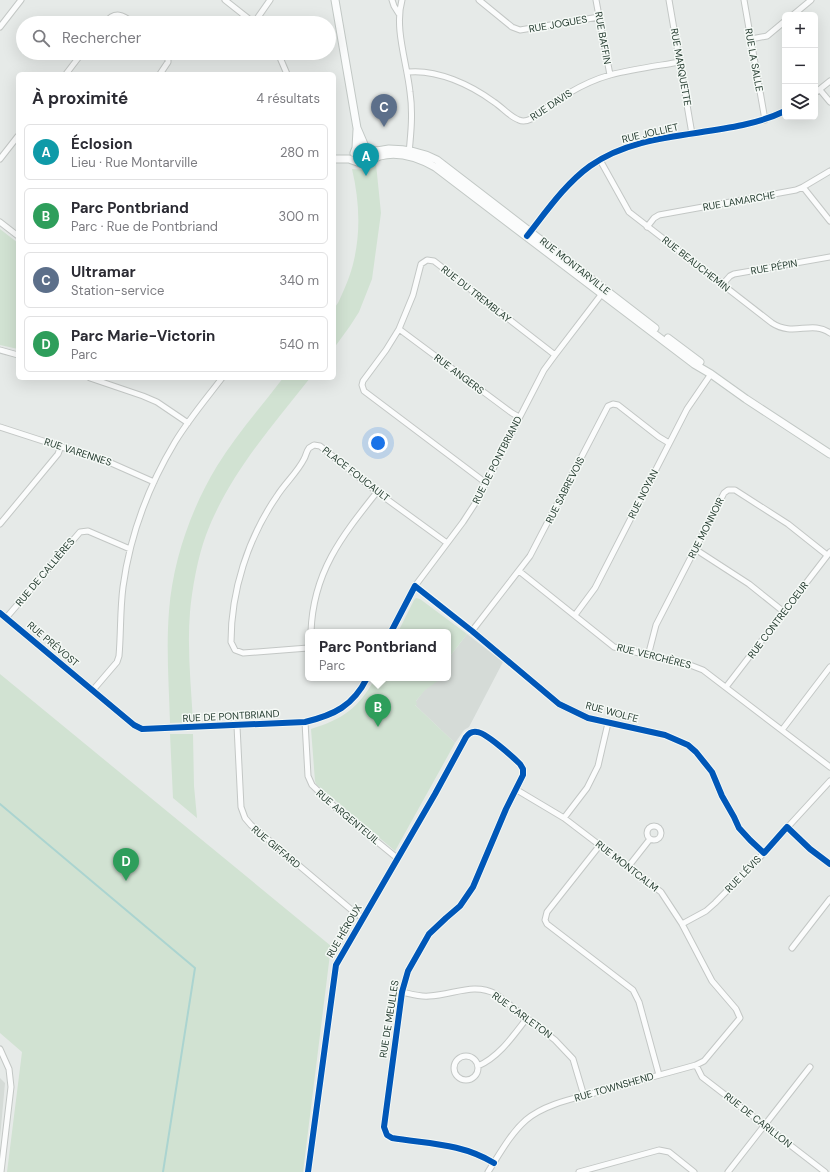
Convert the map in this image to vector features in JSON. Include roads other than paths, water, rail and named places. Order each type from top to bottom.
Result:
[{"type":"street","points":[[0,28],[21,0]]},
{"type":"street","points":[[225,0],[245,16]]},
{"type":"street","points":[[259,16],[270,0]]},
{"type":"street","points":[[335,0],[357,128],[356,151],[354,157],[356,161]]},
{"type":"street","points":[[392,0],[399,14]]},
{"type":"street","points":[[402,0],[399,14],[399,26],[408,72],[412,113],[409,153]]},
{"type":"street","name":"RUE JOGUES","points":[[480,0],[512,27],[520,30],[599,17]]},
{"type":"street","name":"RUE BAFFIN","points":[[596,0],[610,75]]},
{"type":"street","name":"RUE MARQUETTE","points":[[669,0],[692,134]]},
{"type":"street","name":"RUE LA SALLE","points":[[744,0],[765,120]]},
{"type":"street","points":[[797,12],[811,0]]},
{"type":"street","points":[[751,39],[767,36],[782,24]]},
{"type":"street","points":[[68,72],[77,60]]},
{"type":"street","points":[[161,72],[168,60]]},
{"type":"street","points":[[281,60],[286,72]]},
{"type":"street","name":"RUE DAVIS","points":[[408,72],[426,73],[461,83],[490,99],[517,119],[525,121],[531,119],[554,102],[575,90],[610,75],[680,62]]},
{"type":"street","points":[[818,90],[830,81]]},
{"type":"street","points":[[818,92],[830,102]]},
{"type":"street","name":"RUE JOLLIET","points":[[529,234],[572,182],[587,168],[614,153],[639,144],[765,120],[782,112]]},
{"type":"street","points":[[357,128],[366,150],[369,152],[369,158],[366,163]]},
{"type":"street","points":[[0,159],[16,139]]},
{"type":"street","name":"RUE MONTARVILLE","points":[[336,157],[356,151],[360,148],[366,150],[424,154],[441,163],[604,292],[697,360],[711,374],[746,399],[830,454]]},
{"type":"street","name":"RUE MONTARVILLE","points":[[336,158],[350,159],[360,164],[382,156],[409,153]]},
{"type":"street","name":"RUE BEAUCHEMIN","points":[[600,160],[626,209],[647,227],[776,326],[792,330],[819,328],[830,334]]},
{"type":"street","name":"RUE LAMARCHE","points":[[647,227],[654,218],[659,216],[796,190],[830,171]]},
{"type":"street","points":[[803,187],[830,221]]},
{"type":"street","points":[[0,222],[16,234]]},
{"type":"street","name":"RUE PÉPIN","points":[[722,284],[734,274],[830,257]]},
{"type":"street","name":"RUE DU TREMBLAY","points":[[486,483],[363,389],[363,381],[386,350],[399,329],[413,295],[420,266],[424,262],[431,260],[434,261],[554,355]]},
{"type":"street","name":"RUE DE PONTBRIAND","points":[[393,629],[415,586],[469,513],[537,383],[554,355],[604,292]]},
{"type":"street","name":"RUE ANGERS","points":[[399,329],[519,417]]},
{"type":"street","points":[[0,350],[16,354]]},
{"type":"street","name":"RUE NOYAN","points":[[574,616],[595,588],[687,409],[711,374]]},
{"type":"street","points":[[96,380],[157,402],[188,423]]},
{"type":"street","points":[[93,690],[117,662],[119,656],[121,604],[130,548],[140,516],[154,482],[176,441],[220,380]]},
{"type":"street","name":"RUE SABREVOIS","points":[[472,631],[530,556],[608,406],[615,404],[619,406],[669,443]]},
{"type":"street","name":"RUE VARENNES","points":[[0,427],[115,464],[154,482]]},
{"type":"street","name":"PLACE FOUCAULT","points":[[305,648],[243,653],[233,648],[231,639],[237,587],[245,557],[269,508],[305,459],[307,450],[311,446],[317,445],[323,448],[377,492],[446,543]]},
{"type":"street","points":[[0,524],[58,454],[61,446]]},
{"type":"street","name":"RUE MONNOIR","points":[[648,656],[656,625],[724,494],[728,490],[731,489],[739,492],[829,553]]},
{"type":"street","points":[[311,629],[316,594],[329,560],[346,531],[377,492]]},
{"type":"street","name":"RUE DE CALLIÈRES","points":[[6,618],[80,532],[88,530],[130,548]]},
{"type":"street","points":[[695,549],[749,584],[784,612]]},
{"type":"street","name":"RUE CONTRECOEUR","points":[[726,688],[829,553]]},
{"type":"street","name":"RUE VERCHÈRES","points":[[519,571],[614,647],[697,667],[830,767]]},
{"type":"street","name":"RUE WOLFE","points":[[415,586],[472,631],[559,704],[588,718],[665,735],[679,741],[696,752],[712,772],[722,796],[739,828],[764,853]]},
{"type":"street","name":"RUE PRÉVOST","points":[[0,613],[93,690]]},
{"type":"street","points":[[782,730],[830,667]]},
{"type":"street","name":"RUE DE PONTBRIAND","points":[[93,690],[134,725],[142,729],[237,726],[305,722],[320,719],[342,708],[355,696],[365,681]]},
{"type":"street","name":"RUE ARGENTEUIL","points":[[305,722],[308,776],[310,783],[337,809],[397,858]]},
{"type":"street","points":[[564,818],[587,788],[598,766],[608,723]]},
{"type":"street","name":"RUE GIFFARD","points":[[237,726],[241,807],[245,818],[281,851],[363,918]]},
{"type":"street","name":"RUE HÉROUX","points":[[308,1172],[335,968],[338,959],[435,794],[466,737],[469,734],[476,732]]},
{"type":"street","name":"RUE DE MEULLES","points":[[476,732],[485,735],[521,765],[523,775],[517,790],[506,809],[473,887],[460,906],[429,934],[408,971],[402,992],[384,1131],[392,1138],[440,1144],[464,1149],[494,1164]]},
{"type":"street","name":"RUE LÉVIS","points":[[682,924],[712,906],[764,853],[830,780]]},
{"type":"street","name":"RUE MONTCALM","points":[[517,790],[564,818],[661,892],[682,924],[712,981],[736,1009]]},
{"type":"street","points":[[787,827],[810,849],[830,864]]},
{"type":"street","points":[[628,867],[650,839]]},
{"type":"street","points":[[600,845],[547,912],[545,920],[547,924],[633,990],[639,1002],[659,1075]]},
{"type":"street","points":[[792,948],[830,899]]},
{"type":"street","name":"RUE CARLETON","points":[[402,992],[418,996],[430,996],[465,989],[479,988],[496,994],[555,1040],[573,1059],[584,1096]]},
{"type":"street","name":"RUE TOWNSHEND","points":[[488,1172],[516,1130],[530,1117],[546,1108],[696,1065],[704,1061],[740,1018],[736,1009]]},
{"type":"street","points":[[478,1066],[487,1062],[507,1044],[527,1018]]},
{"type":"street","points":[[0,1049],[9,1069],[11,1087],[1,1172]]},
{"type":"street","points":[[462,1056],[474,1059],[478,1066],[477,1074],[467,1080],[463,1080],[456,1076],[453,1069],[456,1061],[462,1056]]},
{"type":"street","name":"RUE DE CARILLON","points":[[696,1065],[702,1077],[825,1172]]},
{"type":"street","points":[[728,1172],[810,1067]]},
{"type":"street","points":[[579,1172],[660,1150],[668,1152],[694,1172]]},
{"type":"waterway","points":[[0,804],[195,968],[163,1172]]},
{"type":"place","name":"Ultramar","points":[[384,127]]},
{"type":"place","name":"Éclosion","points":[[366,176]]},
{"type":"place","name":"Parc Pontbriand","points":[[378,727]]},
{"type":"place","name":"Parc Marie-Victorin","points":[[126,881]]}]
